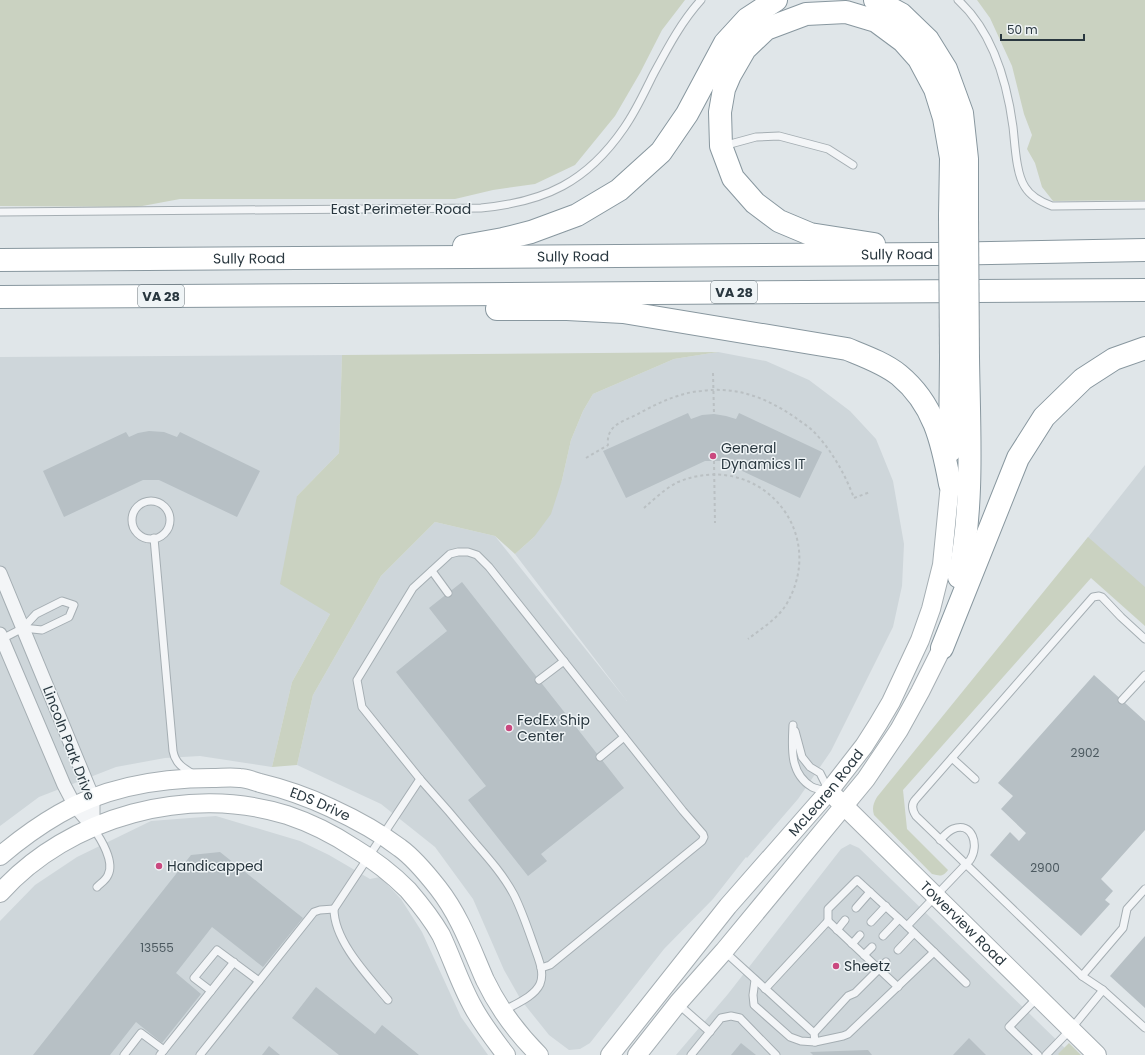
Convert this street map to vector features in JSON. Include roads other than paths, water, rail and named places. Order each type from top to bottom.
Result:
[{"type":"highway","points":[[776,0],[747,19],[725,43],[721,71],[724,89],[720,112],[721,146],[733,178],[755,203],[779,220],[810,234],[936,254]]},
{"type":"highway","points":[[875,0],[901,14],[928,40],[946,68],[962,112],[967,159],[959,216]]},
{"type":"highway","points":[[390,257],[503,239],[531,232],[577,215],[619,190],[661,152],[687,114],[721,71],[766,28],[806,14],[846,12],[876,21],[903,41],[919,59],[934,89],[944,118],[959,216],[960,358],[969,499],[965,548],[956,595],[942,648]]},
{"type":"highway","name":"Sully Road","points":[[0,260],[936,254],[1145,250]]},
{"type":"highway","name":"VA 28","points":[[0,297],[1145,290]]},
{"type":"highway","points":[[323,295],[422,309],[567,309],[623,312],[847,349],[875,360],[899,374],[922,398],[937,428],[944,450],[950,484]]},
{"type":"highway","points":[[942,648],[1018,458],[1044,417],[1083,379],[1114,359],[1145,348]]},
{"type":"highway","points":[[950,484],[960,358]]},
{"type":"street","name":"McLearen Road","points":[[610,1055],[728,906],[829,791],[864,746],[878,724],[891,702],[920,640],[931,609],[942,566],[950,484]]},
{"type":"street","name":"Lincoln Park Drive","points":[[0,572],[93,798],[93,827]]},
{"type":"street","name":"Lincoln Park Drive","points":[[1,638],[64,785],[75,806],[93,827]]},
{"type":"street","name":"McLearen Road","points":[[637,1055],[844,806],[882,757],[900,730],[942,648]]},
{"type":"street","name":"EDS Drive","points":[[0,856],[43,824],[75,806],[93,798],[156,781],[198,778],[241,778],[281,788],[345,814],[401,848],[421,868],[438,887],[452,908],[470,944],[485,980],[504,1011],[523,1037],[539,1055]]},
{"type":"street","name":"Towerview Road","points":[[829,791],[1097,1055]]},
{"type":"street","name":"EDS Drive","points":[[0,893],[19,873],[46,853],[93,827],[126,816],[172,805],[206,804],[230,804],[260,808],[287,815],[320,827],[368,857],[391,874],[408,890],[435,925],[473,1007],[506,1055]]},
{"type":"lane","name":"East Perimeter Road","points":[[0,212],[481,208],[525,202],[569,184],[579,177],[602,155],[625,128],[667,48],[684,21],[701,0]]},
{"type":"lane","points":[[958,0],[978,23],[988,40],[996,60],[1008,99],[1016,156],[1022,181],[1028,192],[1038,200],[1052,206],[1145,205]]},
{"type":"lane","points":[[721,146],[756,137],[779,136],[828,149],[853,165]]},
{"type":"lane","points":[[145,502],[158,502],[163,505],[169,513],[170,521],[168,528],[164,534],[154,538],[145,538],[138,533],[134,528],[132,521],[136,508],[145,502]]},
{"type":"lane","points":[[154,538],[174,756],[184,769],[198,778]]},
{"type":"lane","points":[[504,1011],[536,990],[541,978],[540,962],[522,914],[506,882],[485,854],[420,779],[362,707],[357,680],[413,588],[450,554],[458,552],[468,552],[477,555],[489,567],[704,837],[702,841],[550,965],[541,968]]},
{"type":"lane","points":[[432,571],[448,593]]},
{"type":"lane","points":[[1145,639],[1102,597],[1093,597],[912,804],[913,812],[916,816],[940,840],[1082,976],[1103,990],[1145,1028]]},
{"type":"lane","points":[[1,638],[23,628],[36,614],[62,601],[74,605],[69,617],[42,630],[23,628]]},
{"type":"lane","points":[[539,680],[564,661]]},
{"type":"lane","points":[[1122,700],[1145,675]]},
{"type":"lane","points":[[793,725],[802,757],[810,767],[820,773],[829,791],[812,787],[797,771],[792,758],[793,725]]},
{"type":"lane","points":[[600,757],[624,737]]},
{"type":"lane","points":[[952,758],[975,779]]},
{"type":"lane","points":[[388,1000],[349,953],[334,919],[334,909],[420,779]]},
{"type":"lane","points":[[93,827],[104,846],[110,865],[108,877],[97,887]]},
{"type":"lane","points":[[907,926],[973,856],[975,847],[974,838],[969,831],[961,828],[953,829],[940,840]]},
{"type":"lane","points":[[765,989],[828,922],[828,909],[857,880],[966,983]]},
{"type":"lane","points":[[1082,976],[1124,928],[1127,909],[1145,889]]},
{"type":"lane","points":[[856,908],[870,892]]},
{"type":"lane","points":[[871,922],[886,906]]},
{"type":"lane","points":[[200,1055],[314,912],[334,909]]},
{"type":"lane","points":[[882,936],[899,919]]},
{"type":"lane","points":[[837,930],[845,920]]},
{"type":"lane","points":[[828,922],[898,987]]},
{"type":"lane","points":[[898,950],[914,933]]},
{"type":"lane","points":[[852,944],[860,935]]},
{"type":"lane","points":[[864,955],[872,947]]},
{"type":"lane","points":[[211,991],[194,978],[217,950],[259,981]]},
{"type":"lane","points":[[724,951],[814,1033],[815,1042]]},
{"type":"lane","points":[[755,980],[753,995],[754,1006],[790,1037],[801,1041],[815,1042],[848,1034],[934,952]]},
{"type":"lane","points":[[124,1055],[141,1033],[162,1053],[234,962]]},
{"type":"lane","points":[[814,1033],[848,996],[855,993],[886,962]]},
{"type":"lane","points":[[1046,1055],[1071,1029],[1103,990]]},
{"type":"lane","points":[[1038,997],[1009,1027],[1038,1055]]},
{"type":"lane","points":[[678,1004],[710,1032]]},
{"type":"lane","points":[[691,1055],[721,1018],[726,1016],[736,1016],[740,1018],[776,1055]]},
{"type":"place","name":"General Dynamics IT","points":[[713,456]]},
{"type":"place","name":"FedEx Ship Center","points":[[509,728]]},
{"type":"place","name":"Handicapped","points":[[159,866]]},
{"type":"place","name":"Sheetz","points":[[836,966]]}]
